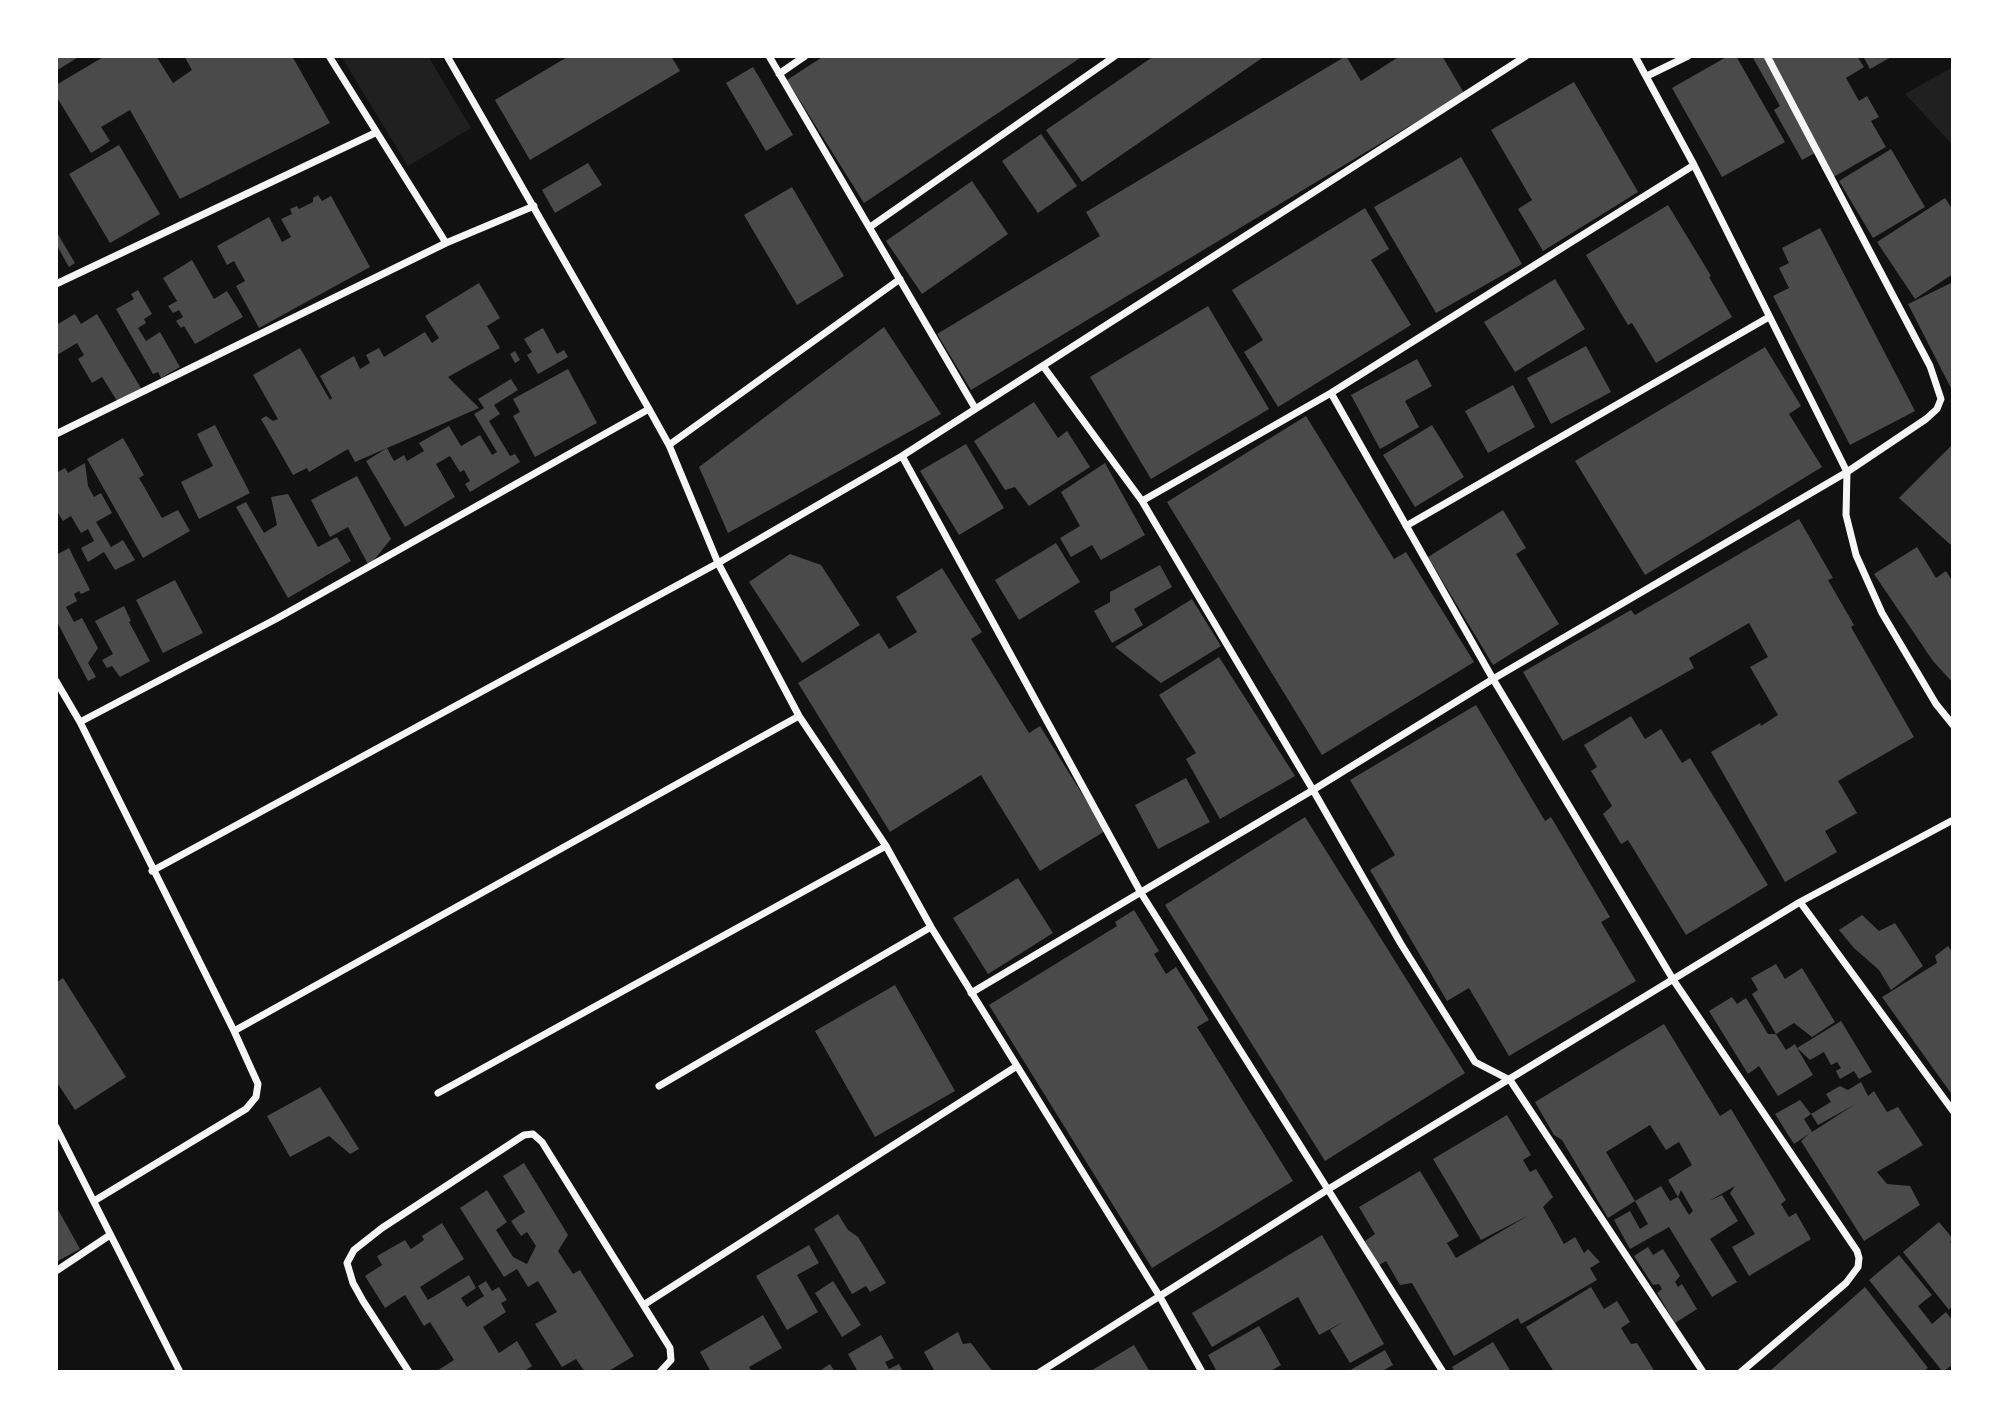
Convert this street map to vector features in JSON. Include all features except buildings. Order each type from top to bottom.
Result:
[{"type":"street","points":[[329,56],[446,243]]},
{"type":"street","points":[[447,56],[669,445],[718,563],[799,716],[886,846],[931,928],[1160,1297],[1202,1372]]},
{"type":"street","points":[[769,56],[975,408]]},
{"type":"street","points":[[779,74],[805,56]]},
{"type":"street","points":[[870,227],[1115,56]]},
{"type":"street","points":[[152,871],[718,563],[902,456],[1526,56]]},
{"type":"street","points":[[1635,56],[1694,165],[1847,472],[1846,514],[1856,555],[1882,613],[1936,704],[1953,725]]},
{"type":"street","points":[[1647,76],[1688,56]]},
{"type":"street","points":[[971,993],[1313,790],[1493,679],[1847,472],[1926,419],[1937,408],[1941,399],[1930,366],[1767,56]]},
{"type":"street","points":[[56,284],[375,133]]},
{"type":"street","points":[[1142,501],[1331,393],[1694,165]]},
{"type":"street","points":[[56,434],[446,243],[534,206]]},
{"type":"street","points":[[669,445],[900,279]]},
{"type":"street","points":[[1406,526],[1769,317]]},
{"type":"street","points":[[1043,366],[1142,501],[1401,944],[1475,1062],[1510,1080],[1703,1372]]},
{"type":"street","points":[[1331,393],[1493,679],[1674,981],[1859,1258],[1858,1267],[1846,1283],[1741,1372]]},
{"type":"street","points":[[80,722],[276,619],[649,409]]},
{"type":"street","points":[[902,456],[1141,893],[1443,1372]]},
{"type":"street","points":[[56,681],[80,722],[258,1084],[257,1097],[252,1104],[94,1201]]},
{"type":"street","points":[[234,1031],[799,716]]},
{"type":"street","points":[[1040,1372],[1327,1190],[1800,902],[1953,820]]},
{"type":"street","points":[[438,1093],[886,846]]},
{"type":"street","points":[[1800,902],[1953,1111]]},
{"type":"street","points":[[659,1086],[931,928]]},
{"type":"street","points":[[645,1304],[1017,1066]]},
{"type":"street","points":[[56,1127],[180,1372]]},
{"type":"street","points":[[409,1372],[363,1301],[346,1263],[354,1250],[367,1239],[524,1135],[533,1134],[542,1142],[670,1348],[671,1360],[660,1372]]},
{"type":"street","points":[[56,1271],[110,1236]]},
{"type":"shaded area","points":[[341,56],[428,56],[471,128],[408,166]]},
{"type":"shaded area","points":[[1953,67],[1953,145],[1905,94]]}]
